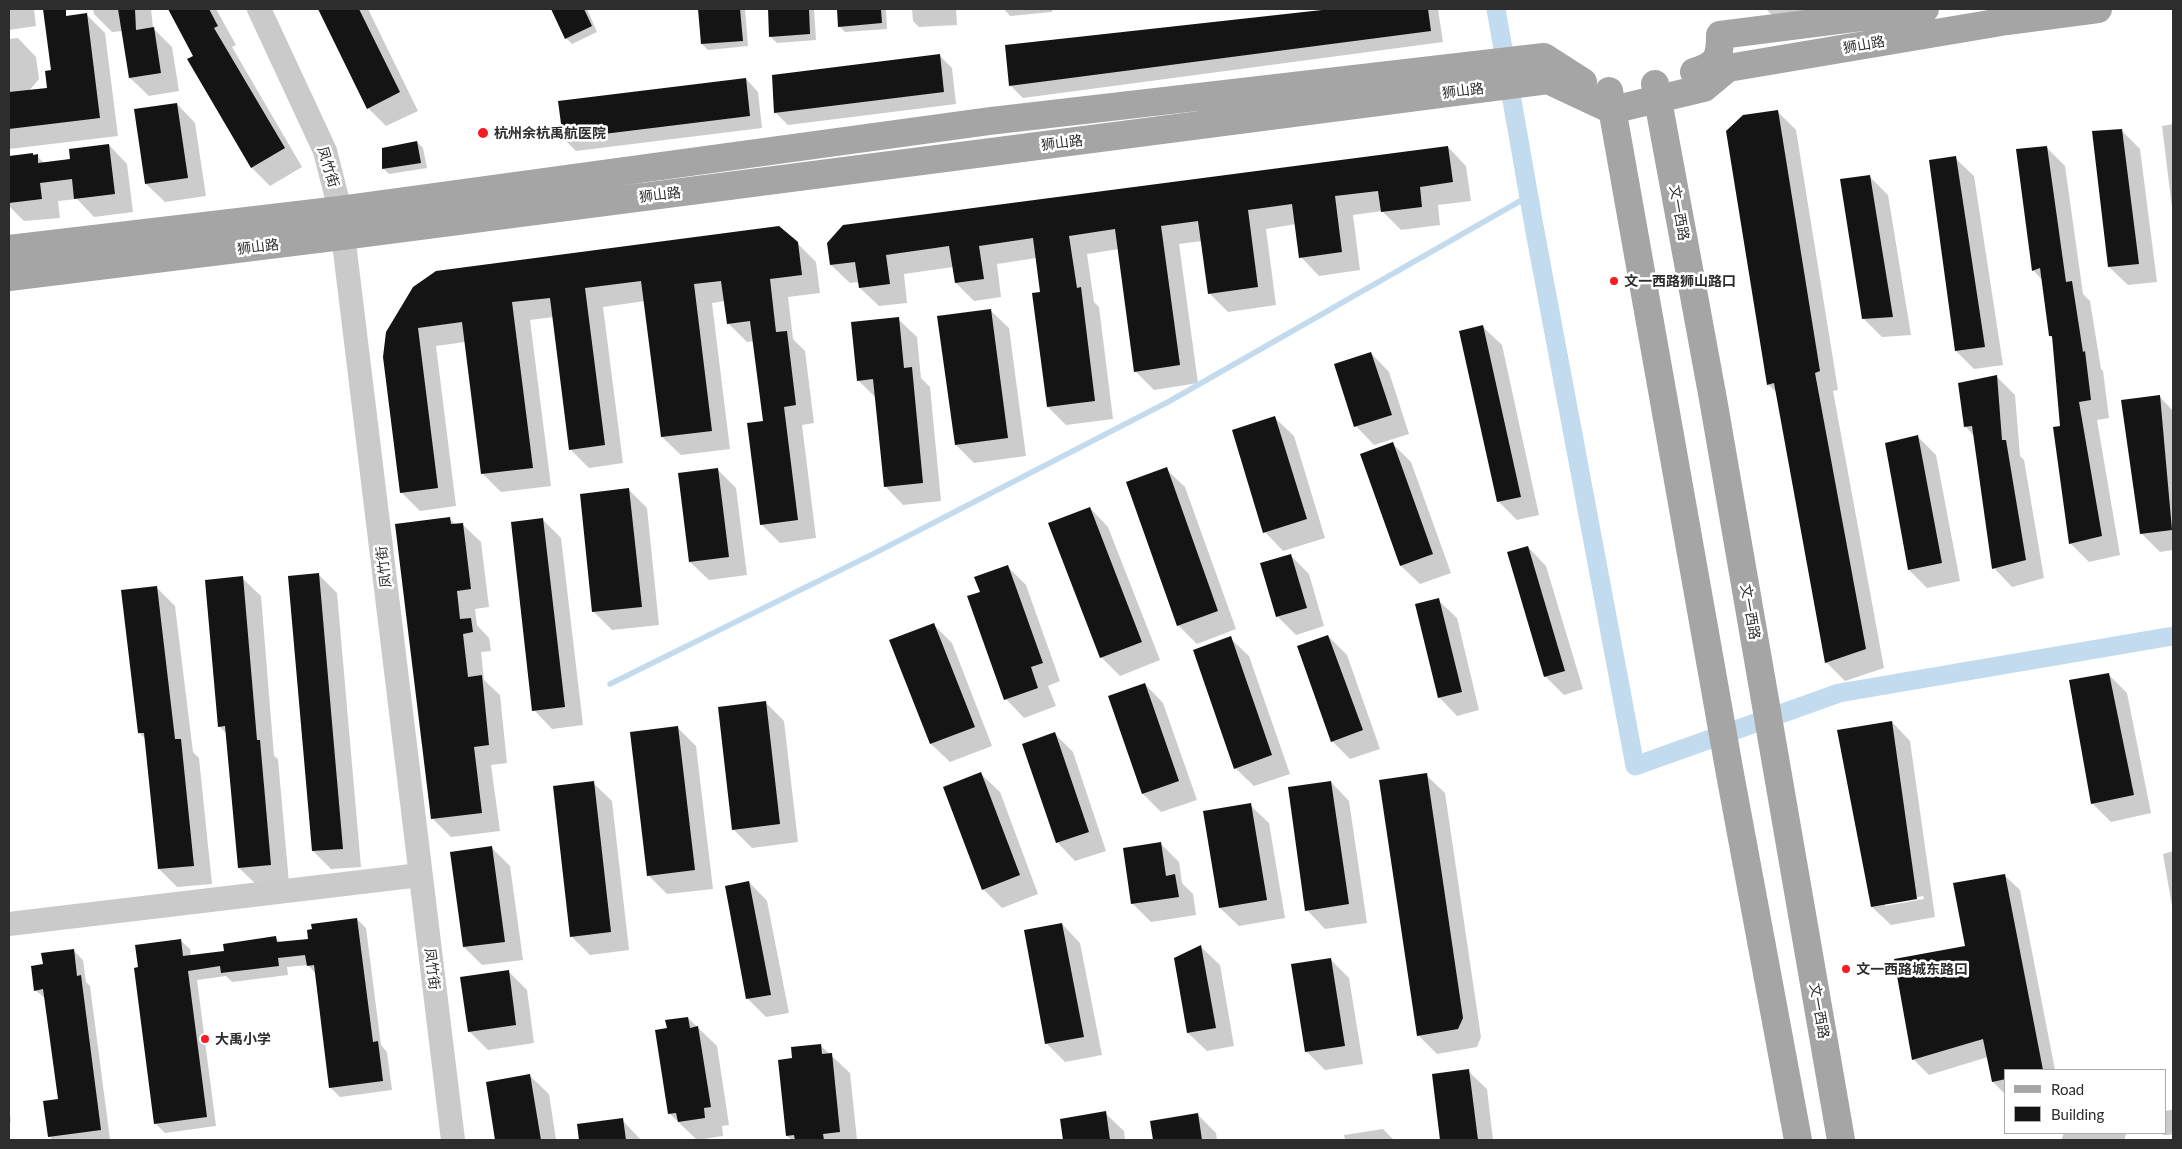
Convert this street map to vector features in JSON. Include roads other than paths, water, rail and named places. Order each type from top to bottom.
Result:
[{"type":"main road","name":"狮山路","points":[[1656,92],[1710,68],[1720,54],[1720,35],[1925,9]]},
{"type":"main road","name":"狮山路","points":[[9,277],[342,236],[1546,68],[1611,100],[1656,92],[1704,88],[1728,68],[2006,21],[2098,9]]},
{"type":"main road","name":"狮山路","points":[[9,249],[340,210],[990,121],[1469,78]]},
{"type":"main road","name":"文一西路","points":[[1656,92],[1760,664],[1841,1140]]},
{"type":"main road","points":[[1611,100],[1730,774],[1798,1140]]},
{"type":"street","name":"凤竹街","points":[[259,9],[325,151],[340,210],[453,1140]]},
{"type":"street","points":[[9,924],[420,875]]},
{"type":"street","points":[[2074,1140],[2108,1134]]},
{"type":"waterway","points":[[1496,9],[1534,226],[1635,766],[1839,693],[2173,636]]},
{"type":"waterway","points":[[610,684],[873,554],[1168,402],[1529,196]]},
{"type":"place","name":"杭州余杭禹航医院","points":[[483,133]]},
{"type":"place","name":"文一西路狮山路口","points":[[1614,281]]},
{"type":"place","name":"文一西路城东路口","points":[[1846,969]]},
{"type":"place","name":"大禹小学","points":[[205,1039]]}]
